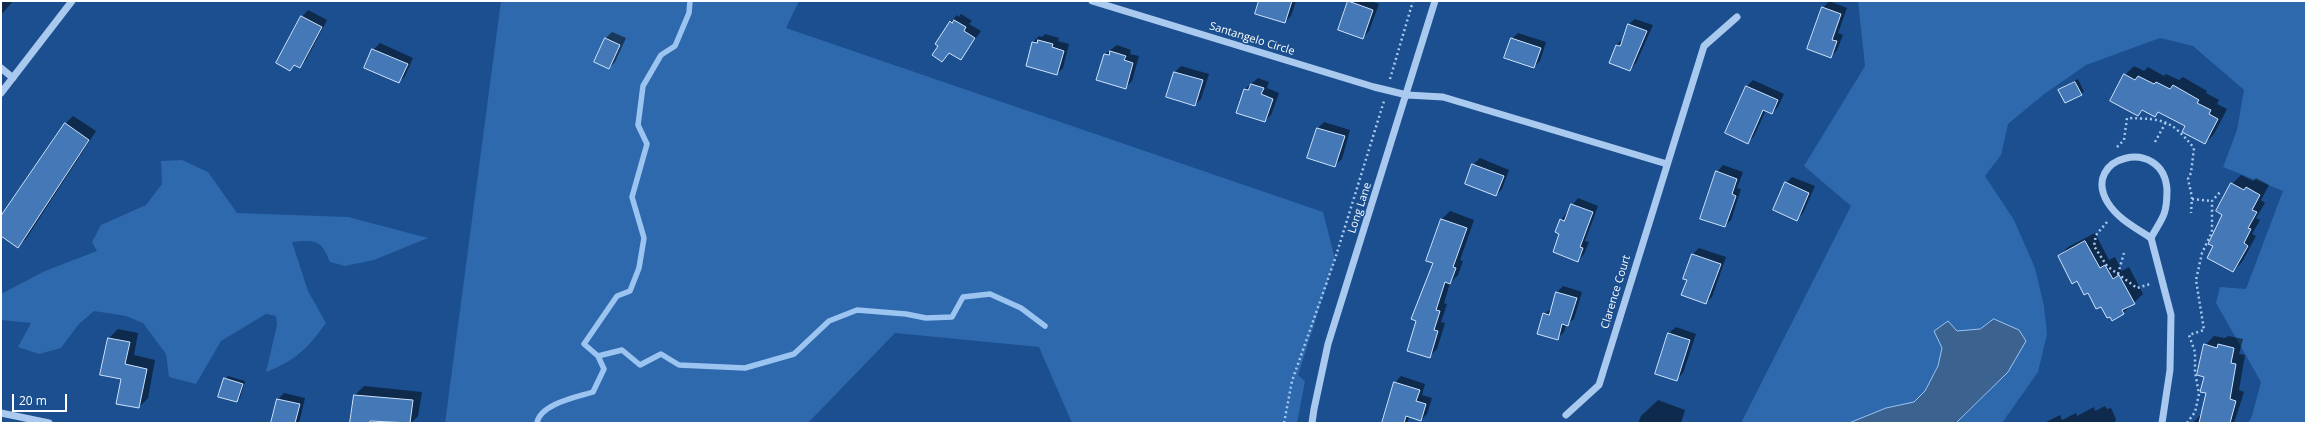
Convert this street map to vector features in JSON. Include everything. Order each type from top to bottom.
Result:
[{"type":"street","points":[[1,93],[72,1]]},
{"type":"street","name":"Santangelo Circle","points":[[1092,1],[1407,95]]},
{"type":"street","name":"Long Lane","points":[[1312,423],[1328,344],[1407,95],[1435,1]]},
{"type":"street","name":"Clarence Court","points":[[1566,414],[1598,384],[1704,46],[1737,17]]},
{"type":"street","points":[[1,68],[13,78]]},
{"type":"street","points":[[1407,95],[1444,97],[1667,164]]},
{"type":"street","points":[[2151,238],[2164,214],[2167,195],[2163,175],[2153,163],[2142,157],[2127,157],[2114,162],[2108,169],[2104,179],[2103,191],[2108,203],[2115,212],[2151,238],[2171,315],[2170,370],[2162,423]]},
{"type":"street","points":[[1,413],[49,423]]},
{"type":"path","points":[[1284,423],[1292,381],[1335,259],[1413,1]]},
{"type":"path","points":[[2114,150],[2124,140],[2127,118],[2166,122],[2175,126],[2194,148],[2191,173],[2188,179],[2192,199],[2191,213]]},
{"type":"path","points":[[2155,142],[2166,122]]},
{"type":"path","points":[[2187,423],[2195,412],[2199,394],[2195,372],[2195,352],[2189,335],[2204,330],[2196,280],[2202,253],[2212,232],[2212,201],[2221,191]]},
{"type":"path","points":[[2192,199],[2212,201]]},
{"type":"path","points":[[2115,212],[2096,235],[2094,246],[2107,266],[2138,288],[2163,281]]},
{"type":"path","points":[[2118,274],[2124,253]]},
{"type":"shaded area","points":[[501,1],[799,1],[786,28],[1323,212],[1335,259],[1298,375],[1305,381],[1297,423],[1072,423],[1039,347],[895,333],[808,423],[445,423]]},
{"type":"shaded area","points":[[1858,1],[2306,1],[2306,423],[2248,423],[2252,416],[2261,382],[2216,303],[2220,287],[2246,289],[2283,191],[2223,167],[2237,130],[2244,90],[2193,46],[2160,38],[2086,65],[2043,95],[2008,124],[2001,155],[1985,176],[2014,220],[2035,268],[2044,306],[2047,334],[2038,372],[2002,423],[1956,423],[2008,372],[1994,319],[1980,329],[1957,331],[1942,348],[1938,366],[1925,391],[1914,402],[1886,408],[1849,423],[1741,423],[1851,206],[1804,166],[1865,66]]},
{"type":"shaded area","points":[[182,160],[208,172],[237,213],[348,217],[428,238],[374,260],[345,266],[330,262],[324,249],[312,241],[292,242],[308,291],[326,323],[300,353],[285,364],[266,372],[277,325],[276,316],[266,314],[221,341],[196,384],[169,377],[166,354],[143,323],[126,316],[94,311],[79,324],[61,348],[39,354],[18,347],[31,323],[1,320],[1,294],[45,271],[97,251],[92,242],[101,225],[146,205],[162,184],[161,161]]},
{"type":"shaded area","points":[[1994,319],[2019,330],[2026,341],[2008,372],[1956,423],[1849,423],[1886,408],[1914,402],[1925,391],[1938,366],[1942,348],[1934,331],[1948,321],[1957,331],[1980,329]]},
{"type":"building","points":[[1259,1],[1292,1],[1285,23],[1255,14]]},
{"type":"building","points":[[1348,1],[1373,10],[1363,39],[1338,30]]},
{"type":"building","points":[[1822,7],[1841,14],[1832,40],[1837,41],[1831,58],[1807,49]]},
{"type":"building","points":[[301,16],[322,27],[300,68],[294,65],[290,71],[276,63]]},
{"type":"building","points":[[954,20],[966,27],[964,31],[975,38],[961,60],[949,53],[942,62],[932,55],[938,46],[935,44],[950,21],[952,23]]},
{"type":"building","points":[[1628,24],[1647,31],[1630,71],[1609,63],[1616,45],[1620,46]]},
{"type":"building","points":[[605,38],[620,45],[609,69],[594,62]]},
{"type":"building","points":[[1511,38],[1541,48],[1534,68],[1504,58]]},
{"type":"building","points":[[1038,40],[1053,44],[1052,47],[1064,51],[1057,75],[1026,66],[1032,42],[1037,43]]},
{"type":"building","points":[[372,49],[408,64],[399,83],[364,68]]},
{"type":"building","points":[[1110,51],[1126,56],[1124,60],[1133,63],[1126,89],[1096,80],[1104,54],[1109,55]]},
{"type":"building","points":[[1174,72],[1203,80],[1195,106],[1166,97]]},
{"type":"building","points":[[2124,74],[2135,80],[2138,76],[2154,84],[2156,82],[2170,89],[2173,85],[2199,100],[2197,103],[2211,110],[2209,114],[2218,119],[2205,144],[2182,132],[2185,126],[2158,112],[2155,117],[2142,110],[2138,116],[2110,101]]},
{"type":"building","points":[[2075,82],[2082,95],[2065,103],[2058,90]]},
{"type":"building","points":[[1251,84],[1264,88],[1261,94],[1273,99],[1265,122],[1236,113],[1244,89],[1248,90]]},
{"type":"building","points":[[1746,86],[1778,100],[1772,114],[1763,110],[1748,144],[1725,133]]},
{"type":"building","points":[[65,123],[89,140],[18,248],[1,236],[1,216]]},
{"type":"building","points":[[1317,128],[1345,136],[1335,167],[1307,158]]},
{"type":"building","points":[[1472,164],[1504,176],[1496,196],[1465,184]]},
{"type":"building","points":[[1716,171],[1737,179],[1732,194],[1736,196],[1725,227],[1700,219]]},
{"type":"building","points":[[1785,182],[1809,193],[1797,221],[1773,210]]},
{"type":"building","points":[[2231,183],[2244,190],[2246,187],[2260,195],[2252,210],[2257,212],[2248,228],[2251,229],[2244,243],[2248,246],[2233,272],[2207,258],[2213,246],[2208,244],[2222,215],[2216,211]]},
{"type":"building","points":[[1571,204],[1593,212],[1580,247],[1583,248],[1578,262],[1553,252],[1559,234],[1555,232],[1560,219],[1564,221]]},
{"type":"building","points":[[1441,219],[1467,228],[1453,267],[1456,268],[1450,284],[1445,282],[1436,310],[1440,311],[1434,330],[1438,331],[1430,358],[1407,351],[1416,321],[1411,319],[1433,263],[1426,261]]},
{"type":"building","points":[[2085,241],[2100,268],[2105,265],[2113,279],[2119,275],[2135,304],[2122,310],[2124,314],[2112,321],[2110,317],[2107,318],[2101,307],[2096,309],[2088,293],[2084,295],[2077,281],[2072,284],[2058,256]]},
{"type":"building","points":[[1692,254],[1721,264],[1706,304],[1681,295],[1687,280],[1683,279]]},
{"type":"building","points":[[1556,292],[1577,298],[1568,326],[1562,324],[1558,340],[1537,334],[1543,313],[1549,315]]},
{"type":"building","points":[[1668,333],[1690,340],[1677,381],[1655,374]]},
{"type":"building","points":[[108,338],[130,342],[125,364],[147,369],[139,408],[116,404],[121,379],[100,375]]},
{"type":"building","points":[[2204,344],[2217,348],[2218,344],[2234,348],[2231,363],[2236,364],[2230,399],[2236,401],[2230,423],[2199,423],[2206,393],[2200,392],[2204,377],[2197,375]]},
{"type":"building","points":[[224,378],[243,384],[237,402],[218,397]]},
{"type":"building","points":[[1394,382],[1420,390],[1416,401],[1426,404],[1421,421],[1406,416],[1404,423],[1382,423]]},
{"type":"building","points":[[354,395],[413,400],[410,423],[370,421],[369,423],[350,423]]},
{"type":"building","points":[[277,399],[300,404],[295,423],[271,423]]},
{"type":"waterway","points":[[537,423],[540,416],[552,406],[560,402],[593,392],[604,369],[598,356],[584,344],[617,296],[630,291],[639,268],[644,238],[632,197],[647,144],[638,125],[643,86],[661,55],[675,46],[689,13],[690,1]]},
{"type":"waterway","points":[[598,356],[622,350],[640,365],[661,354],[679,365],[745,368],[794,354],[829,321],[857,310],[906,314],[926,318],[952,317],[963,297],[990,294],[1021,308],[1045,326]]}]
